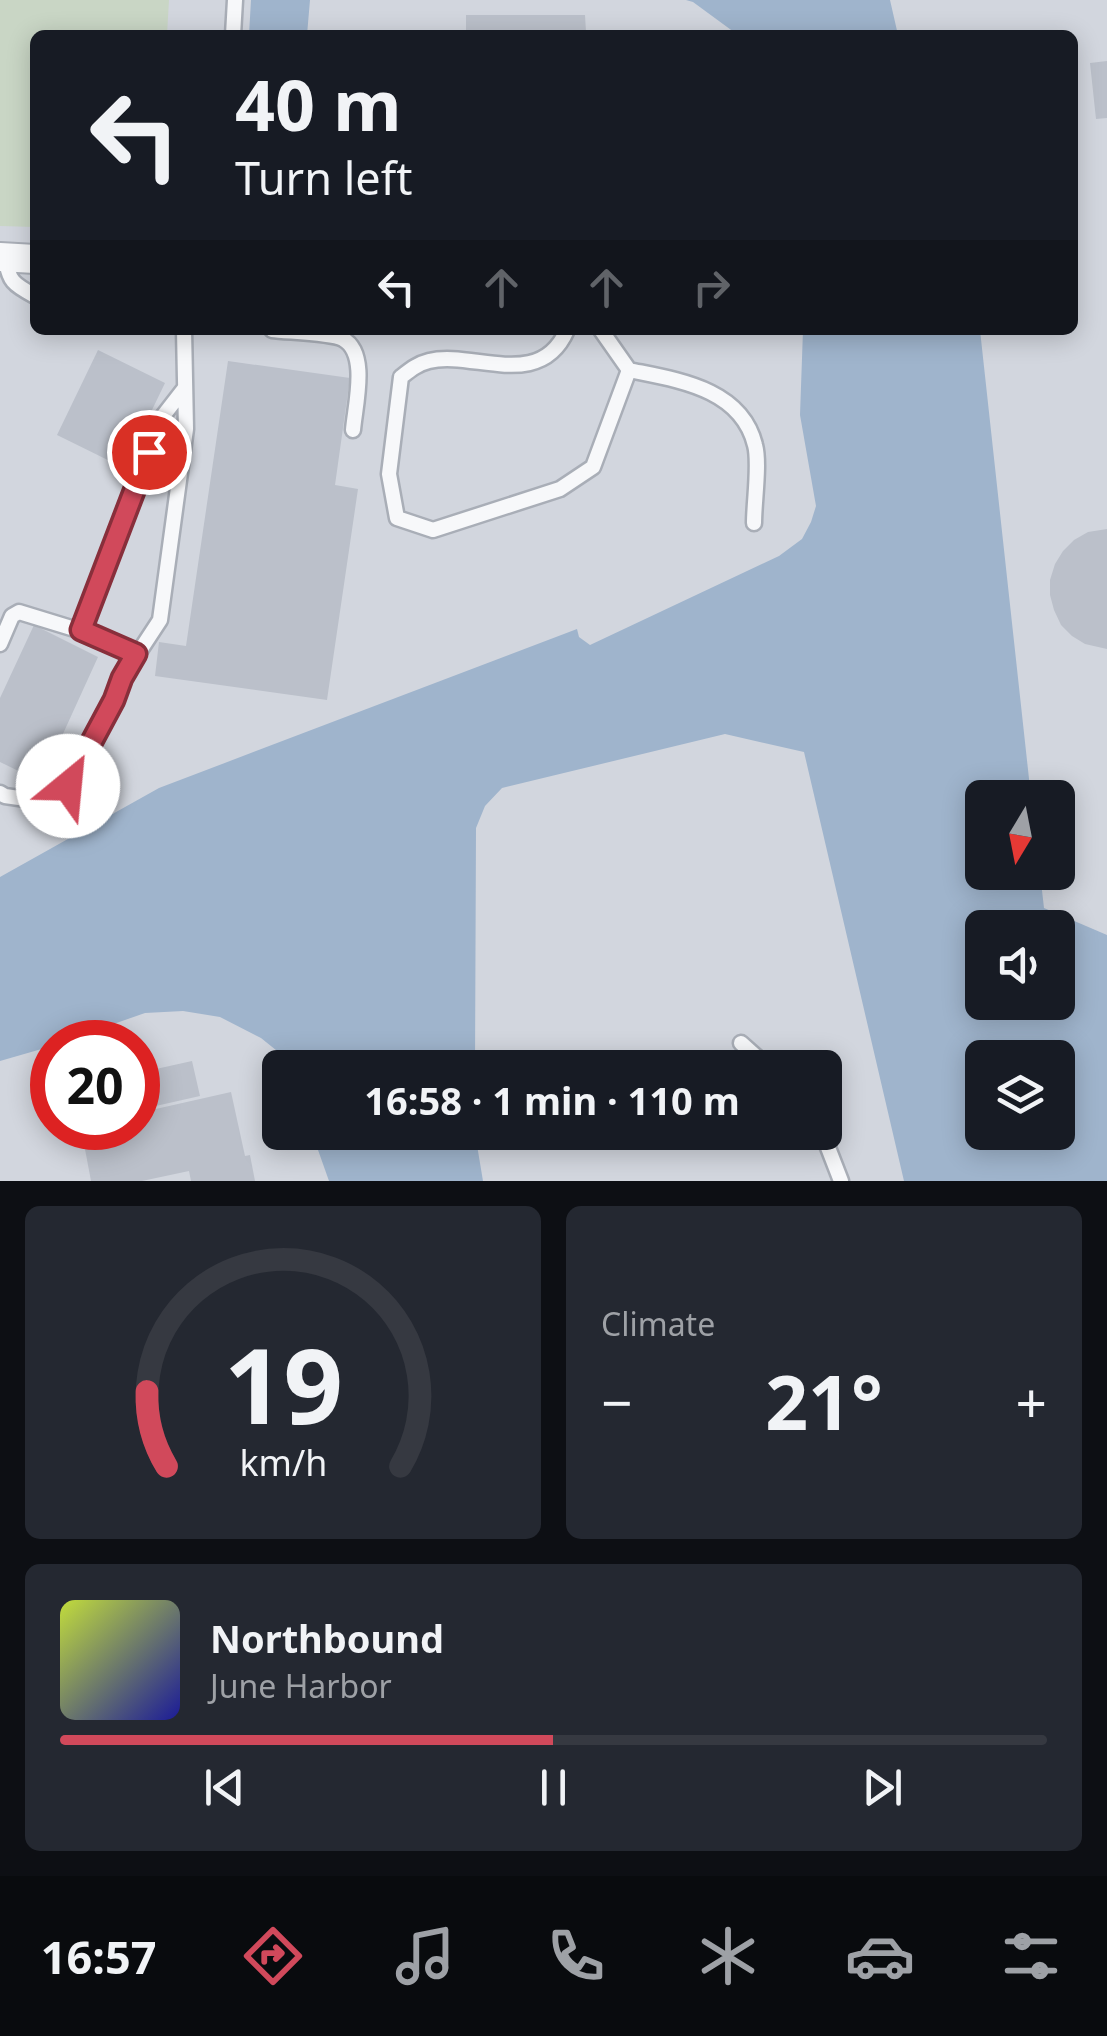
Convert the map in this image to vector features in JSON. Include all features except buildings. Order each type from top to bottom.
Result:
[{"type":"street","points":[[3,257],[30,259]]},
{"type":"lane","points":[[233,30],[235,0]]},
{"type":"lane","points":[[3,257],[8,274],[17,286],[30,293]]},
{"type":"lane","points":[[0,793],[26,800],[53,796],[68,786],[122,678],[160,620],[186,429],[184,335]]},
{"type":"lane","points":[[316,335],[342,338],[356,351],[359,363],[353,430]]},
{"type":"lane","points":[[565,335],[550,354],[532,362],[516,366],[433,359],[416,365],[402,377],[389,474],[396,518],[433,530],[560,489],[593,467],[629,370]]},
{"type":"lane","points":[[604,335],[629,370],[692,384],[725,400],[747,424],[756,448],[754,523]]},
{"type":"lane","points":[[81,630],[163,416],[184,389]]},
{"type":"lane","points":[[0,644],[12,616],[20,612],[81,630],[136,654]]},
{"type":"lane","points":[[741,1043],[749,1050]]},
{"type":"lane","points":[[829,1150],[841,1181]]},
{"type":"shaded area","points":[[0,0],[1107,0],[1107,1181],[0,1181]]},
{"type":"green space","points":[[0,0],[169,0],[167,30],[30,30],[30,227],[0,226]]},
{"type":"water","points":[[251,0],[310,0],[307,30],[249,30]]},
{"type":"water","points":[[686,0],[890,0],[897,30],[731,30]]},
{"type":"water","points":[[803,335],[981,335],[1029,780],[965,780],[965,890],[1042,890],[1044,908],[1049,910],[965,910],[965,1020],[1075,1020],[1075,921],[1107,935],[1107,1181],[904,1181],[804,752],[725,734],[502,788],[485,806],[476,828],[475,1050],[276,1050],[220,1017],[183,1011],[145,1013],[125,1020],[30,1020],[30,1052],[0,1061],[0,877],[159,788],[577,629],[579,637],[590,645],[779,556],[802,539],[816,506],[800,415]]},
{"type":"water","points":[[318,1150],[478,1150],[483,1181],[329,1181]]},
{"type":"route","points":[[68,786],[136,654],[81,630],[149,452]]}]
